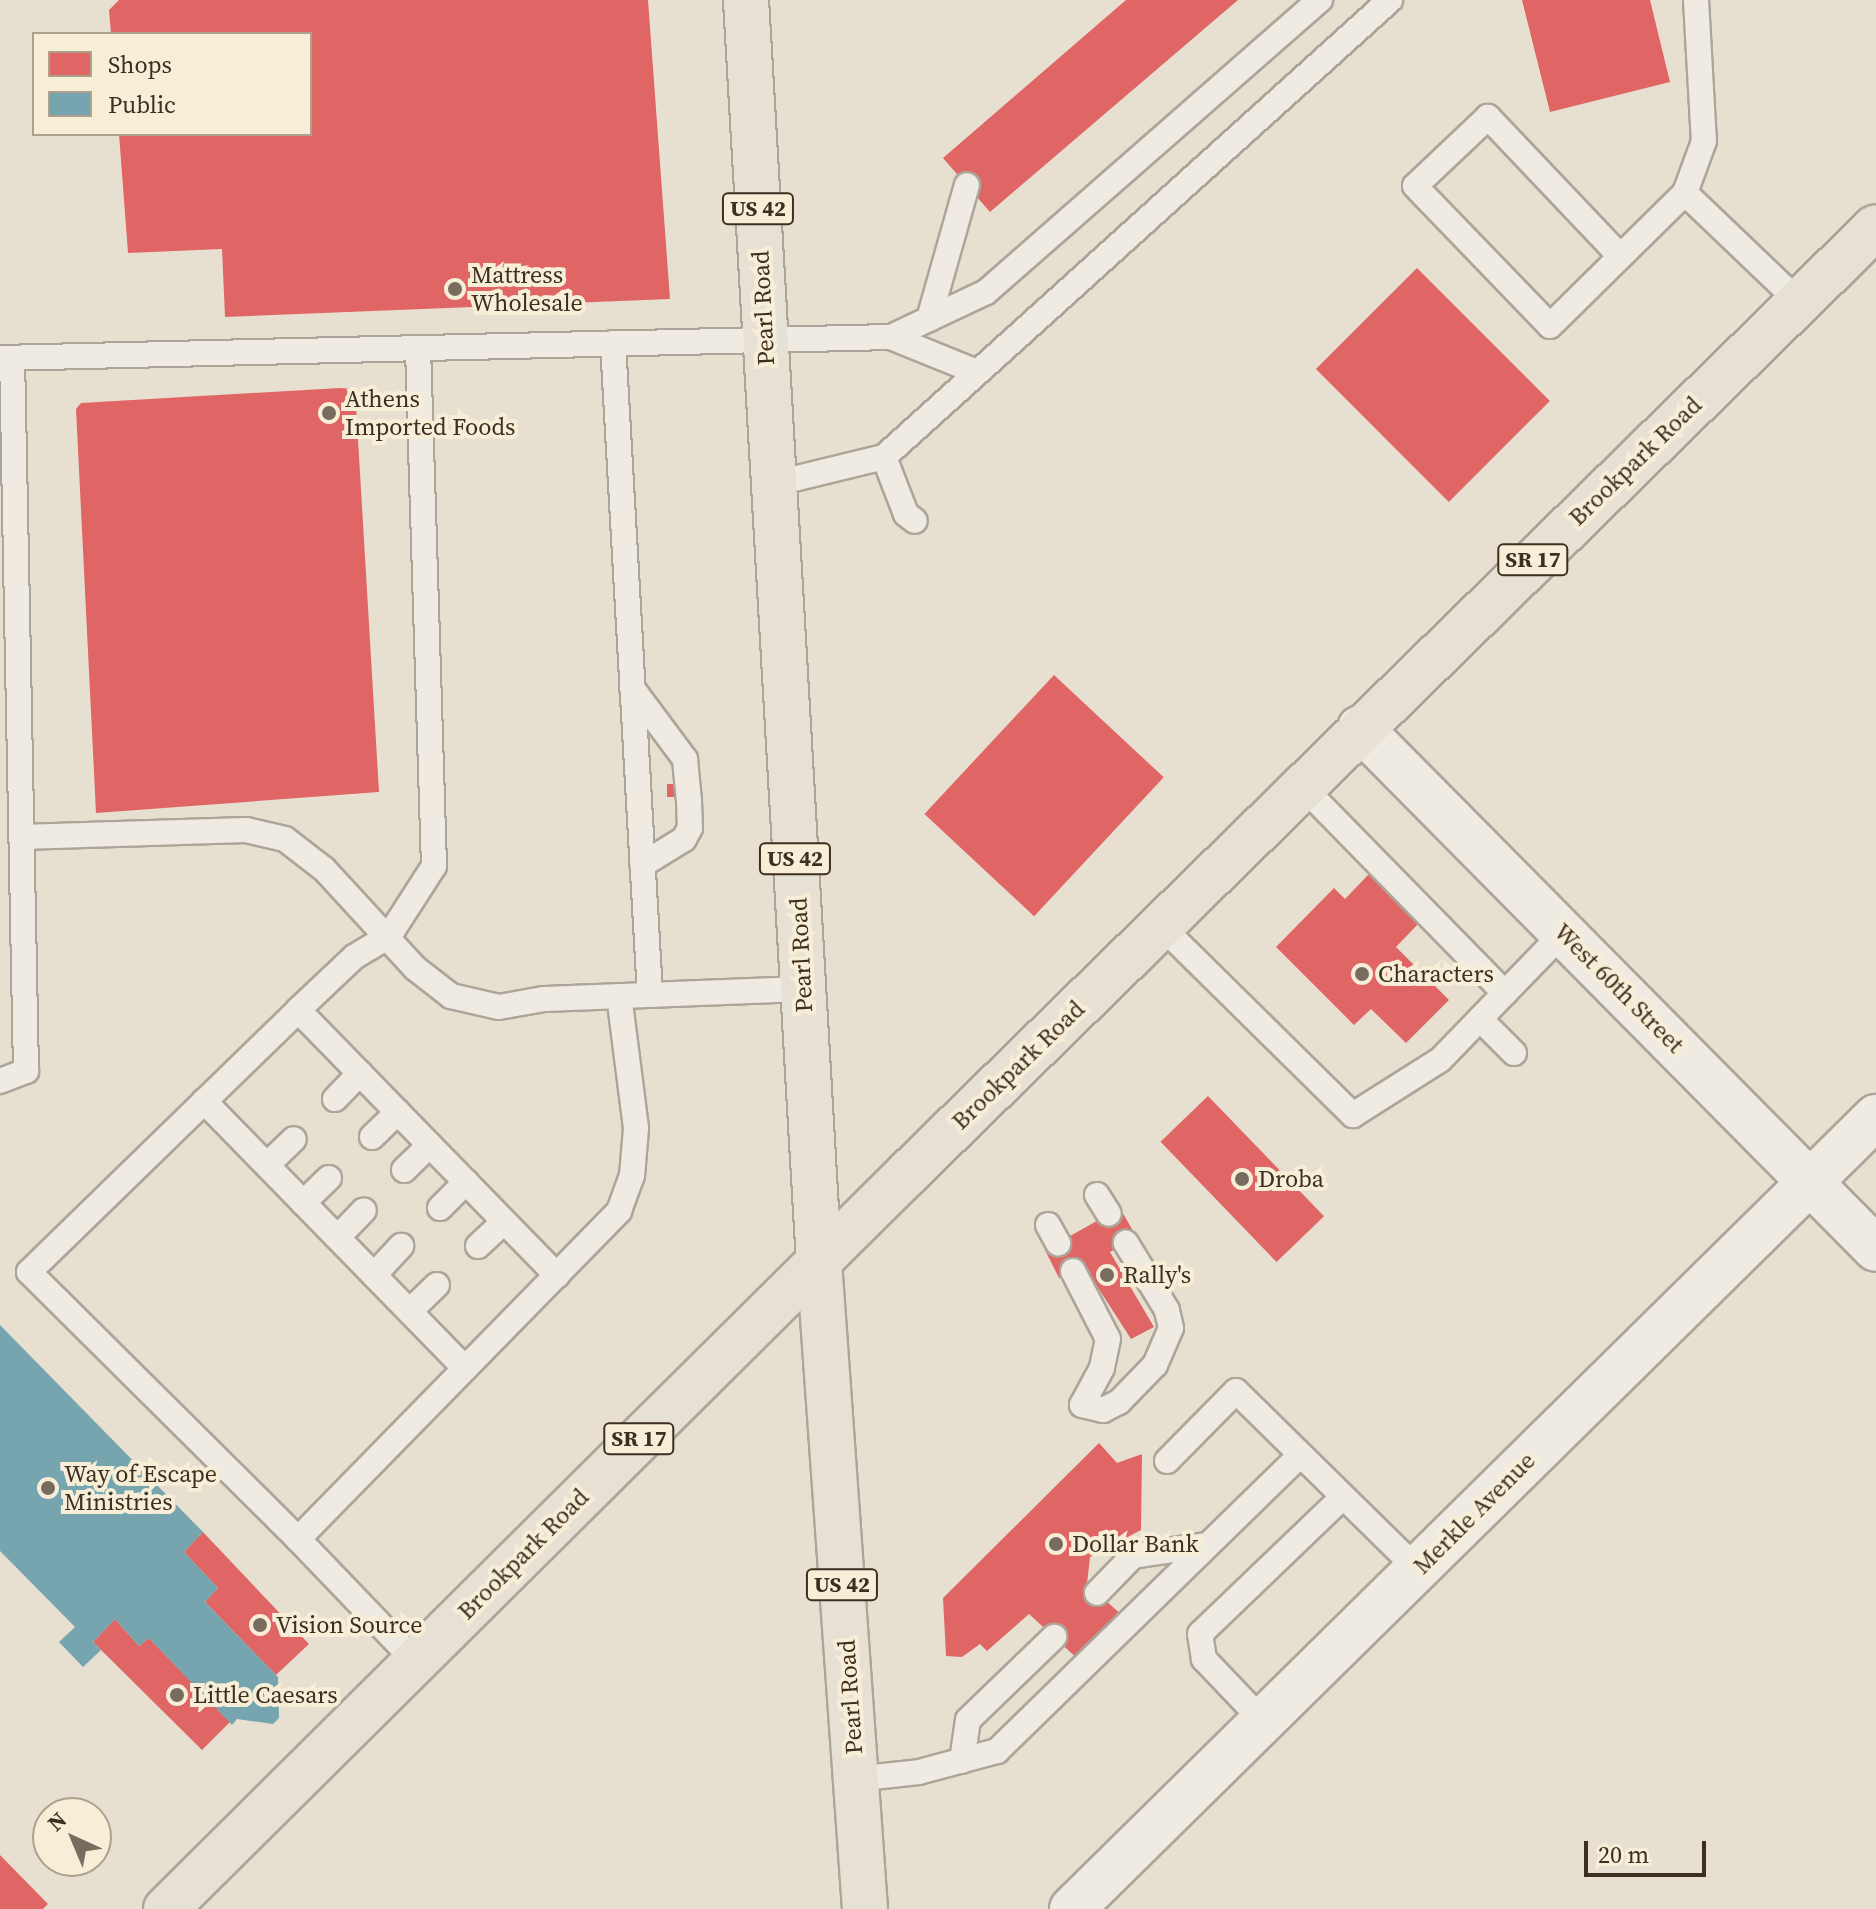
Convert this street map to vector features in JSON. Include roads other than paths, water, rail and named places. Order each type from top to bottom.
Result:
[{"type":"main road","name":"Pearl Road","points":[[746,0],[819,1261],[865,1909]]},
{"type":"main road","name":"Brookpark Road","points":[[166,1909],[1360,728],[1876,227]]},
{"type":"street","name":"West 60th Street","points":[[1360,728],[1876,1249]]},
{"type":"street","name":"Merkle Avenue","points":[[1072,1909],[1876,1117]]},
{"type":"lane","points":[[891,337],[986,292],[1320,0]]},
{"type":"lane","points":[[773,484],[884,457],[1390,0]]},
{"type":"lane","points":[[1620,256],[1488,117],[1415,186],[1550,326],[1685,193],[1704,141],[1696,0]]},
{"type":"lane","points":[[929,319],[967,185]]},
{"type":"lane","points":[[1685,193],[1799,302]]},
{"type":"lane","points":[[0,1081],[26,1071],[6,358],[891,337],[977,372]]},
{"type":"lane","points":[[613,343],[650,995]]},
{"type":"lane","points":[[415,1661],[298,1539],[29,1272],[354,957],[389,936],[434,866],[418,348]]},
{"type":"lane","points":[[884,457],[906,514],[915,521]]},
{"type":"lane","points":[[632,688],[685,759],[689,801],[690,828],[684,839],[642,865]]},
{"type":"lane","points":[[1302,786],[1505,993]]},
{"type":"lane","points":[[21,837],[246,830],[285,839],[324,869],[389,936],[415,968],[451,996],[499,1007],[619,996],[803,989]]},
{"type":"lane","points":[[1160,925],[1353,1115],[1440,1060],[1564,932]]},
{"type":"lane","points":[[298,1539],[619,1211],[632,1176],[636,1128],[619,996]]},
{"type":"lane","points":[[298,1010],[557,1275]]},
{"type":"lane","points":[[1480,1019],[1514,1053]]},
{"type":"lane","points":[[335,1099],[360,1073]]},
{"type":"lane","points":[[204,1101],[465,1368]]},
{"type":"lane","points":[[372,1137],[398,1112]]},
{"type":"lane","points":[[267,1165],[294,1139]]},
{"type":"lane","points":[[404,1170],[430,1145]]},
{"type":"lane","points":[[303,1203],[329,1178]]},
{"type":"lane","points":[[440,1208],[466,1182]]},
{"type":"lane","points":[[338,1237],[364,1210]]},
{"type":"lane","points":[[478,1246],[504,1222]]},
{"type":"lane","points":[[1073,1271],[1108,1339],[1102,1368],[1082,1405],[1103,1410],[1119,1402],[1155,1365],[1168,1342],[1167,1310],[1126,1243]]},
{"type":"lane","points":[[374,1275],[401,1246]]},
{"type":"lane","points":[[411,1310],[437,1285]]},
{"type":"lane","points":[[1167,1461],[1236,1391],[1417,1569]]},
{"type":"lane","points":[[855,1779],[919,1772],[997,1751],[1300,1455]]},
{"type":"lane","points":[[1263,1721],[1204,1659],[1200,1634],[1343,1497]]},
{"type":"lane","points":[[1097,1593],[1133,1556],[1207,1545]]},
{"type":"lane","points":[[962,1761],[968,1720],[1054,1637]]},
{"type":"place","name":"Mattress Wholesale","points":[[455,289]]},
{"type":"place","name":"Athens Imported Foods","points":[[329,413]]},
{"type":"place","name":"Characters","points":[[1362,974]]},
{"type":"place","name":"Droba","points":[[1242,1179]]},
{"type":"place","name":"Rally's","points":[[1107,1275]]},
{"type":"place","name":"Way of Escape Ministries","points":[[48,1488]]},
{"type":"place","name":"Dollar Bank","points":[[1056,1544]]},
{"type":"place","name":"Vision Source","points":[[260,1625]]},
{"type":"place","name":"Little Caesars","points":[[177,1695]]}]
